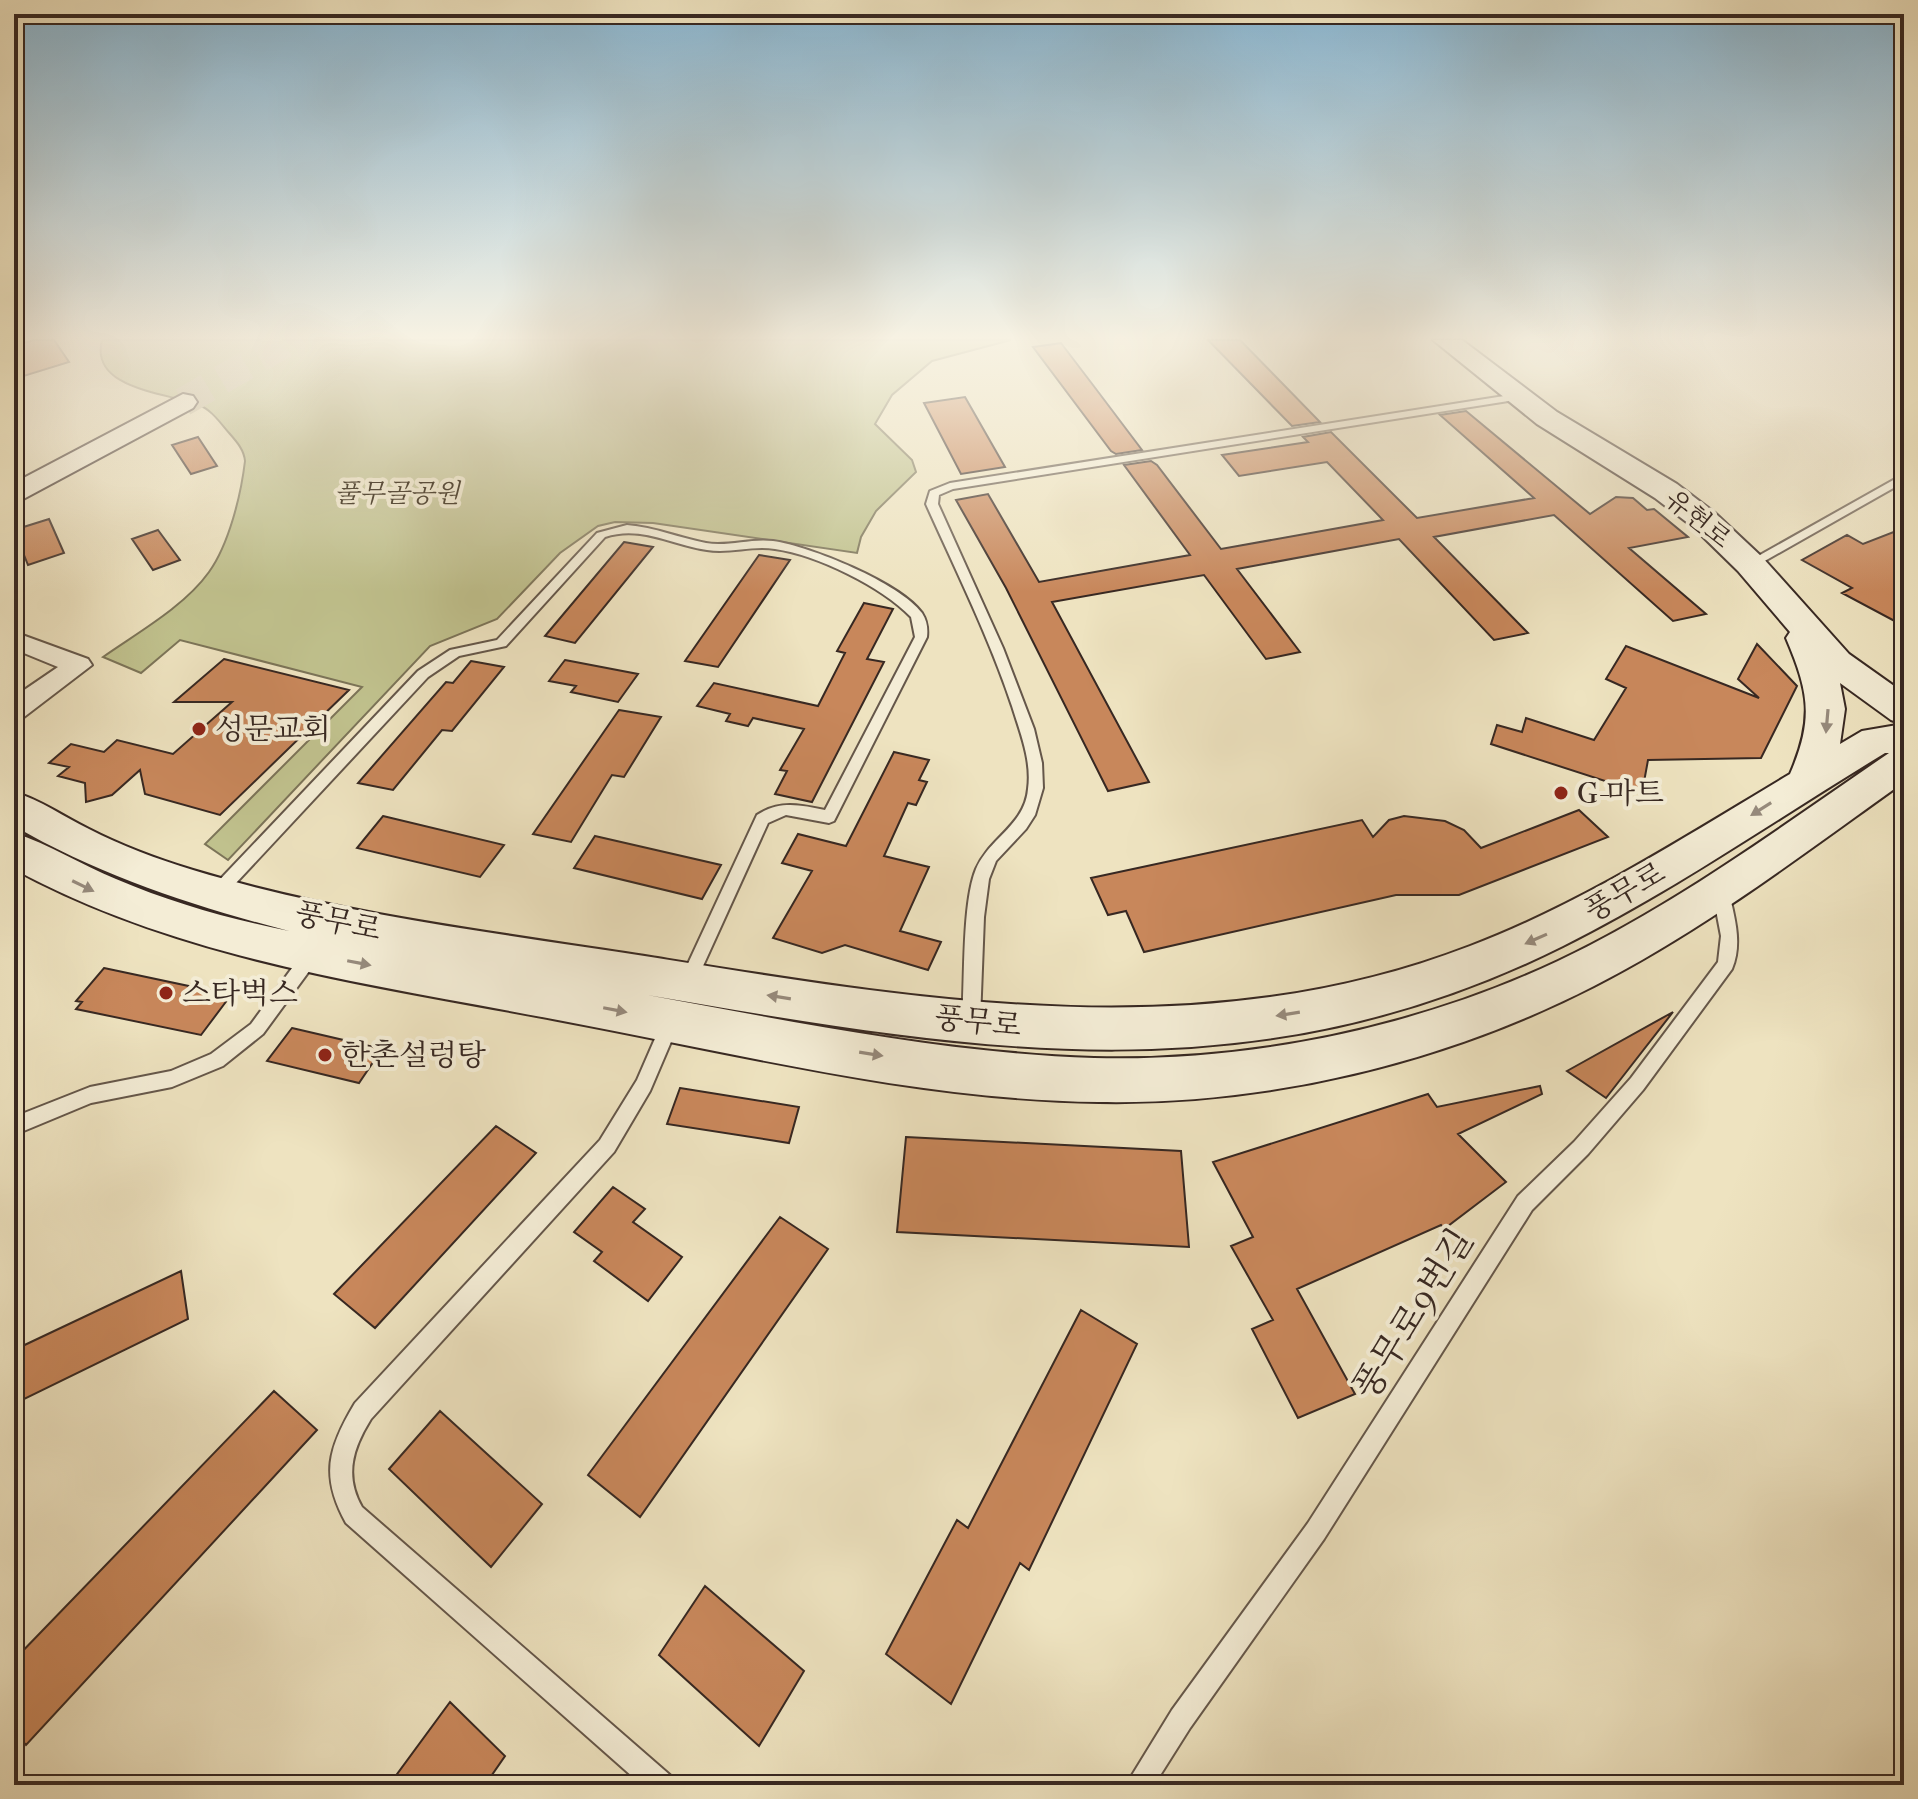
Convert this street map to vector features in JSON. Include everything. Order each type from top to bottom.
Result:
[{"type":"street","points":[[14,486],[132,424]]},
{"type":"street","points":[[14,495],[137,424]]},
{"type":"street","name":"유현로","points":[[1559,424],[1684,504],[1750,564],[1836,662],[1904,711]]},
{"type":"street","points":[[1797,621],[1825,692],[1829,717],[1823,794],[1904,790]]},
{"type":"street","points":[[14,640],[79,665],[14,710]]},
{"type":"street","name":"풍무로","points":[[14,807],[84,846],[127,865],[216,894],[679,1001],[904,1060],[1035,1077],[1143,1080],[1226,1072],[1376,1043],[1521,998],[1613,954],[1719,888],[1823,794],[1876,741],[1904,737]]},
{"type":"street","name":"풍무로","points":[[14,849],[105,896],[145,911],[192,927],[312,954],[679,1001],[1091,1031],[1176,1029],[1297,1013],[1426,981],[1500,955],[1595,911],[1823,794],[1904,762]]},
{"type":"lane","points":[[971,1022],[983,870],[1025,820],[1033,805],[1036,770],[1022,715],[932,504],[934,493],[950,486],[1345,424]]},
{"type":"lane","name":"유현로","points":[[1750,564],[1904,477]]},
{"type":"lane","points":[[216,894],[423,674],[455,653],[501,643],[601,535],[616,529],[635,529],[708,547],[773,544],[803,550],[908,606],[920,622],[921,637],[829,817],[791,809],[779,810],[762,819],[644,1085],[607,1146],[363,1411],[339,1457],[338,1477],[343,1499],[354,1515],[662,1785]]},
{"type":"lane","name":"풍무로9번길","points":[[1139,1785],[1181,1719],[1316,1531],[1525,1203],[1581,1148],[1637,1084],[1726,964],[1731,948],[1730,930],[1719,888]]},
{"type":"lane","name":"풍무로","points":[[14,1126],[90,1095],[172,1079],[217,1060],[257,1029],[312,954]]},
{"type":"green space","name":"풀무골공원","points":[[221,424],[875,424],[912,460],[916,472],[876,511],[861,537],[857,553],[653,523],[615,522],[598,526],[560,553],[497,619],[430,646],[228,860],[205,844],[362,687],[180,640],[141,673],[103,657],[187,597],[216,561],[233,519],[240,489],[245,461],[238,443]]},
{"type":"building","points":[[935,424],[980,424],[1005,467],[961,474]]},
{"type":"building","points":[[1091,424],[1122,424],[1142,450],[1116,454]]},
{"type":"building","points":[[1450,424],[1482,424],[1590,514],[1616,497],[1633,498],[1647,510],[1654,509],[1688,537],[1629,548],[1706,614],[1673,621],[1554,515],[1434,537],[1528,633],[1494,640],[1399,539],[1237,569],[1300,652],[1266,659],[1204,575],[1052,602],[1149,782],[1108,791],[1006,588],[956,500],[988,494],[1039,582],[1190,555],[1124,465],[1151,461],[1157,465],[1221,549],[1383,520],[1327,462],[1239,476],[1222,455],[1308,442],[1303,437],[1331,432],[1417,518],[1534,498]]},
{"type":"building","points":[[198,437],[217,466],[191,474],[172,445]]},
{"type":"building","points":[[49,519],[64,553],[28,565],[14,530]]},
{"type":"building","points":[[1904,528],[1904,626],[1842,593],[1852,588],[1802,560],[1847,535],[1863,544]]},
{"type":"building","points":[[158,530],[180,560],[153,570],[132,539]]},
{"type":"building","points":[[624,542],[653,547],[575,643],[545,636]]},
{"type":"building","points":[[759,555],[790,560],[718,667],[685,661]]},
{"type":"building","points":[[864,603],[893,609],[867,659],[884,662],[812,802],[775,794],[787,771],[780,770],[804,729],[753,718],[748,726],[726,721],[730,714],[697,706],[714,683],[818,706],[845,653],[837,651]]},
{"type":"building","points":[[1757,644],[1797,686],[1761,758],[1648,760],[1642,793],[1491,744],[1497,725],[1522,732],[1526,718],[1594,740],[1626,688],[1606,679],[1626,646],[1759,698],[1738,679]]},
{"type":"building","points":[[224,659],[349,690],[220,815],[145,794],[140,770],[112,795],[86,802],[85,783],[58,776],[69,767],[49,763],[71,744],[104,752],[117,740],[173,754],[232,702],[174,702]]},
{"type":"building","points":[[565,660],[638,674],[618,702],[571,692],[576,686],[549,681]]},
{"type":"building","points":[[471,661],[504,667],[452,731],[442,730],[393,790],[358,783],[446,682],[453,683]]},
{"type":"building","points":[[619,710],[661,717],[624,777],[612,775],[571,842],[533,834]]},
{"type":"building","points":[[894,752],[929,760],[919,780],[927,782],[916,805],[908,803],[884,856],[929,867],[900,931],[941,942],[928,970],[845,945],[822,953],[773,938],[812,871],[782,863],[798,834],[846,846]]},
{"type":"building","points":[[1579,810],[1608,837],[1459,895],[1396,895],[1144,952],[1126,911],[1108,915],[1091,878],[1362,820],[1373,837],[1389,820],[1404,816],[1445,821],[1464,830],[1481,848]]},
{"type":"building","points":[[383,816],[504,845],[480,877],[357,848]]},
{"type":"building","points":[[595,836],[721,865],[702,899],[574,868]]},
{"type":"building","points":[[104,968],[231,995],[201,1035],[76,1009],[82,1002],[76,1001]]},
{"type":"building","points":[[1673,1012],[1606,1098],[1567,1071]]},
{"type":"building","name":"한촌설렁탕","points":[[292,1028],[382,1049],[359,1083],[267,1061]]},
{"type":"building","points":[[1540,1086],[1542,1094],[1458,1134],[1506,1182],[1444,1229],[1441,1225],[1297,1289],[1355,1394],[1298,1418],[1252,1329],[1273,1320],[1231,1246],[1253,1237],[1213,1162],[1428,1094],[1437,1107]]},
{"type":"building","points":[[680,1088],[799,1107],[789,1143],[667,1124]]},
{"type":"building","points":[[496,1126],[536,1153],[375,1328],[334,1294]]},
{"type":"building","points":[[906,1137],[1181,1151],[1189,1247],[897,1232]]},
{"type":"building","points":[[613,1187],[645,1209],[633,1222],[682,1257],[648,1301],[594,1261],[602,1252],[574,1232]]},
{"type":"building","points":[[780,1217],[828,1249],[640,1517],[588,1475]]},
{"type":"building","points":[[181,1271],[188,1319],[14,1404],[14,1350]]},
{"type":"building","points":[[1081,1310],[1137,1344],[1029,1570],[1020,1563],[951,1704],[886,1654],[957,1520],[968,1528]]},
{"type":"building","points":[[274,1391],[317,1430],[26,1745],[14,1730],[14,1660]]},
{"type":"building","points":[[440,1411],[542,1504],[491,1567],[389,1469]]},
{"type":"building","points":[[705,1586],[804,1671],[759,1746],[659,1655]]},
{"type":"building","points":[[450,1702],[505,1756],[485,1785],[389,1785]]},
{"type":"place","name":"성문교회","points":[[199,729]]},
{"type":"place","name":"G-마트","points":[[1561,793]]},
{"type":"place","name":"스타벅스","points":[[166,993]]},
{"type":"place","name":"한촌설렁탕","points":[[325,1055]]}]
